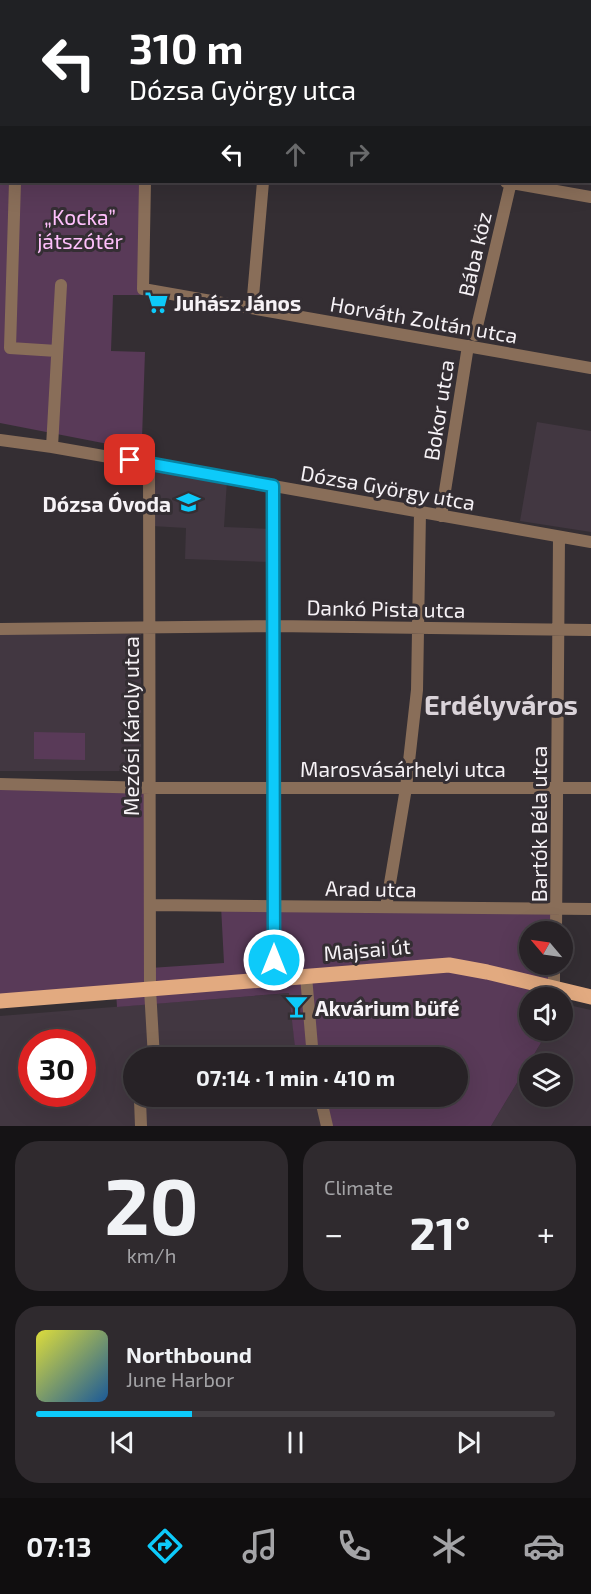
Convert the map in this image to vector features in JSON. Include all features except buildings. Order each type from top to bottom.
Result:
[{"type":"main road","name":"Majsai út","points":[[0,1002],[449,965],[554,987]]},
{"type":"main road","name":"Majsai út","points":[[573,992],[591,997]]},
{"type":"street","points":[[15,183],[10,348],[57,351]]},
{"type":"street","name":"Horváth Zoltán utca","points":[[145,183],[143,289],[591,368]]},
{"type":"street","points":[[252,308],[263,183]]},
{"type":"street","name":"Bába köz","points":[[475,334],[508,183]]},
{"type":"street","points":[[514,183],[591,197]]},
{"type":"street","points":[[52,447],[61,285]]},
{"type":"street","name":"Bokor utca","points":[[441,516],[468,346]]},
{"type":"street","name":"Dózsa György utca","points":[[0,441],[52,447],[591,542]]},
{"type":"street","name":"Mezősi Károly utca","points":[[149,464],[150,989],[153,1047]]},
{"type":"street","points":[[273,486],[274,978]]},
{"type":"street","points":[[386,907],[406,788],[417,690],[420,512]]},
{"type":"street","name":"Bartók Béla utca","points":[[556,921],[558,537]]},
{"type":"street","name":"Dankó Pista utca","points":[[0,629],[273,626],[591,630]]},
{"type":"street","name":"Marosvásárhelyi utca","points":[[0,784],[150,788],[591,788]]},
{"type":"street","name":"Arad utca","points":[[150,905],[591,909]]},
{"type":"street","points":[[554,975],[554,987]]},
{"type":"street","points":[[306,976],[312,1047]]},
{"type":"street","points":[[140,1107],[141,1126]]},
{"type":"street","points":[[323,1107],[327,1126]]},
{"type":"shaded area","points":[[537,422],[591,431],[591,532],[520,521]]},
{"type":"shaded area","name":"Dózsa Óvoda","points":[[152,467],[227,480],[224,527],[271,529],[271,562],[185,559],[186,528],[152,526]]},
{"type":"shaded area","points":[[0,634],[141,634],[141,771],[0,771]]},
{"type":"shaded area","points":[[290,993],[295,1047],[123,1047],[123,1107],[317,1107],[322,1126],[0,1126],[0,1016]]},
{"type":"shaded area","points":[[573,1006],[591,1010],[591,1126],[491,1126],[519,1079],[519,1107],[573,1107],[573,1053],[535,1053],[542,1041],[573,1041]]},
{"type":"green space","name":"„Kocka” játszótér","points":[[0,183],[147,183],[147,295],[113,295],[111,351],[145,352],[142,438],[108,437],[108,444],[0,423]]},
{"type":"green space","points":[[34,732],[85,733],[85,760],[34,759]]},
{"type":"green space","points":[[0,785],[150,788],[150,968],[224,963],[221,906],[556,910],[555,921],[519,921],[519,975],[554,975],[553,987],[519,987],[519,1041],[542,1041],[535,1053],[519,1053],[519,1079],[491,1126],[322,1126],[317,1107],[468,1107],[468,1047],[295,1047],[289,993],[117,1007],[116,992],[0,1001]]},
{"type":"place","name":"Juhász János","points":[[156,302]]},
{"type":"place","name":"Dózsa Óvoda","points":[[189,503]]},
{"type":"place","name":"Akvárium büfé","points":[[297,1007]]},
{"type":"district","name":"Erdélyváros","points":[[501,704]]},
{"type":"route","points":[[130,460],[273,486],[274,960]]}]
